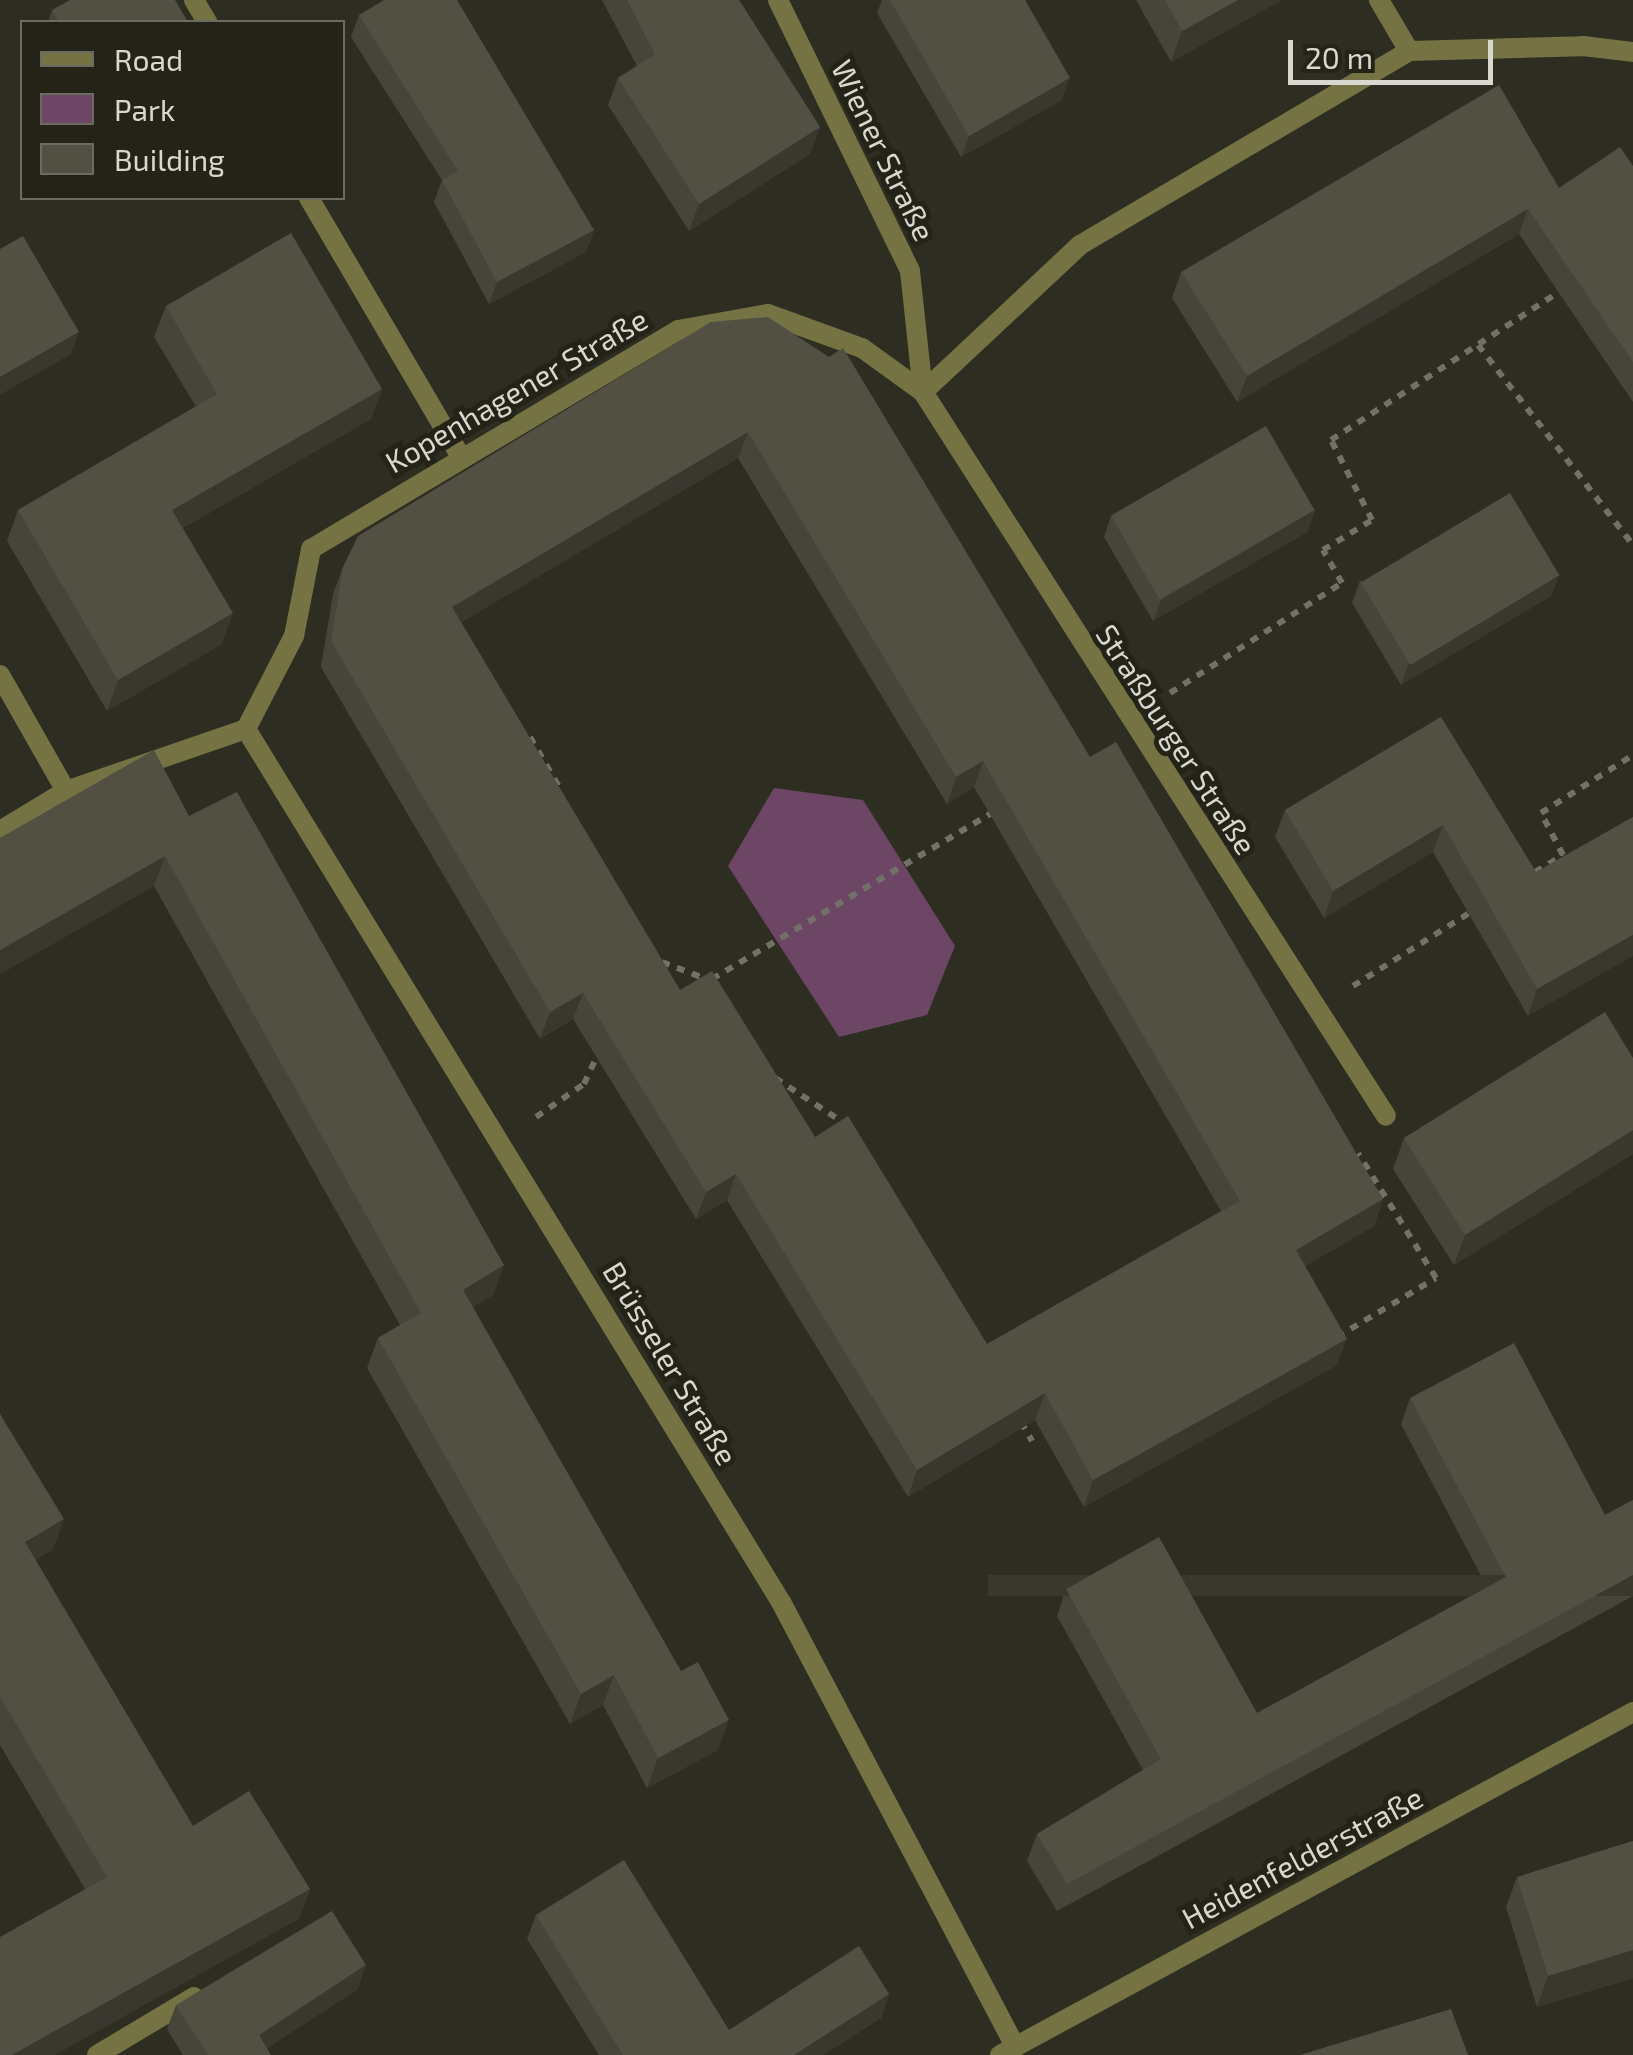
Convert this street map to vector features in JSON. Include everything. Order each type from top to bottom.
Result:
[{"type":"street","name":"Wiener Straße","points":[[778,0],[910,271],[923,392]]},
{"type":"street","points":[[1379,0],[1409,51]]},
{"type":"street","points":[[923,392],[1080,245],[1409,51],[1583,46],[1633,52]]},
{"type":"street","points":[[310,200],[460,454]]},
{"type":"street","name":"Kopenhagener Straße","points":[[246,729],[294,636],[311,549],[460,454],[678,330],[768,314],[862,348],[923,392]]},
{"type":"street","name":"Straßburger Straße","points":[[923,392],[1128,720],[1386,1116]]},
{"type":"street","points":[[0,675],[66,791]]},
{"type":"street","points":[[0,831],[66,791],[246,729]]},
{"type":"street","name":"Brüsseler Straße","points":[[246,729],[781,1602],[1007,2050]]},
{"type":"street","name":"Heidenfelderstraße","points":[[1007,2050],[1633,1712]]},
{"type":"street","points":[[97,2055],[214,1985]]},
{"type":"path","points":[[1128,720],[1342,583],[1323,550],[1372,520],[1331,440],[1556,294]]},
{"type":"path","points":[[1478,344],[1633,545]]},
{"type":"path","points":[[530,737],[568,802]]},
{"type":"path","points":[[1530,876],[1563,855],[1541,813],[1633,754]]},
{"type":"path","points":[[694,991],[1006,803]]},
{"type":"path","points":[[1316,1009],[1480,906]]},
{"type":"path","points":[[654,948],[664,965],[710,981],[720,996]]},
{"type":"path","points":[[500,1141],[584,1084],[597,1051],[613,1041]]},
{"type":"path","points":[[770,1075],[845,1124],[855,1140]]},
{"type":"path","points":[[1322,1330],[1329,1342],[1436,1278],[1348,1138],[1386,1116]]},
{"type":"path","points":[[1014,1407],[1032,1441]]},
{"type":"green space","points":[[774,788],[863,800],[955,946],[927,1015],[839,1037],[728,866]]},
{"type":"building","points":[[70,0],[175,0],[187,20],[58,20],[52,10]]},
{"type":"building","points":[[384,0],[457,0],[594,230],[497,282],[442,180],[458,171],[359,15]]},
{"type":"building","points":[[627,0],[739,0],[820,127],[699,204],[618,78],[655,54]]},
{"type":"building","points":[[890,0],[1025,0],[1070,78],[969,136]]},
{"type":"building","points":[[1165,0],[1238,0],[1182,31]]},
{"type":"building","points":[[1499,85],[1559,188],[1620,147],[1633,166],[1633,362],[1528,209],[1536,204],[1247,376],[1181,272]]},
{"type":"building","points":[[291,233],[382,389],[172,510],[233,613],[118,680],[18,510],[217,394],[166,306]]},
{"type":"building","points":[[23,236],[79,332],[0,377],[0,249]]},
{"type":"building","points":[[768,317],[829,357],[843,348],[1090,757],[1116,742],[1383,1199],[1296,1250],[1347,1339],[1093,1480],[1045,1393],[917,1470],[736,1174],[706,1192],[583,993],[550,1012],[331,641],[343,567],[358,536],[711,322]],"holes":[[[748,432],[956,777],[983,761],[1240,1201],[987,1344],[848,1116],[815,1137],[712,971],[680,990],[452,607]]]},
{"type":"building","points":[[1266,426],[1314,510],[1159,600],[1111,516]]},
{"type":"building","points":[[1510,493],[1559,575],[1410,665],[1361,583]]},
{"type":"building","points":[[1441,717],[1536,872],[1633,817],[1633,935],[1537,989],[1443,825],[1333,891],[1285,810]]},
{"type":"building","points":[[154,750],[189,816],[237,792],[504,1265],[463,1290],[681,1671],[698,1662],[729,1720],[658,1758],[614,1675],[581,1694],[378,1338],[421,1313],[165,856],[0,950],[0,838]]},
{"type":"building","points":[[1605,1012],[1633,1058],[1633,1130],[1465,1235],[1404,1138]]},
{"type":"building","points":[[1514,1343],[1605,1515],[1633,1500],[1633,1575],[1067,1884],[1037,1834],[1161,1759],[1066,1589],[1159,1537],[1257,1713],[1506,1577],[1410,1398]]},
{"type":"building","points":[[0,1414],[64,1519],[25,1542],[193,1826],[249,1791],[310,1889],[12,2055],[0,2055],[0,1937],[107,1877],[0,1697]]},
{"type":"building","points":[[1633,1841],[1633,1950],[1548,1976],[1517,1877]]},
{"type":"building","points":[[624,1860],[729,2030],[859,1946],[889,1994],[794,2055],[623,2055],[536,1915]]},
{"type":"building","points":[[332,1911],[366,1965],[259,2035],[271,2055],[208,2055],[176,2005]]},
{"type":"building","points":[[1451,2009],[1468,2055],[1300,2055]]}]
